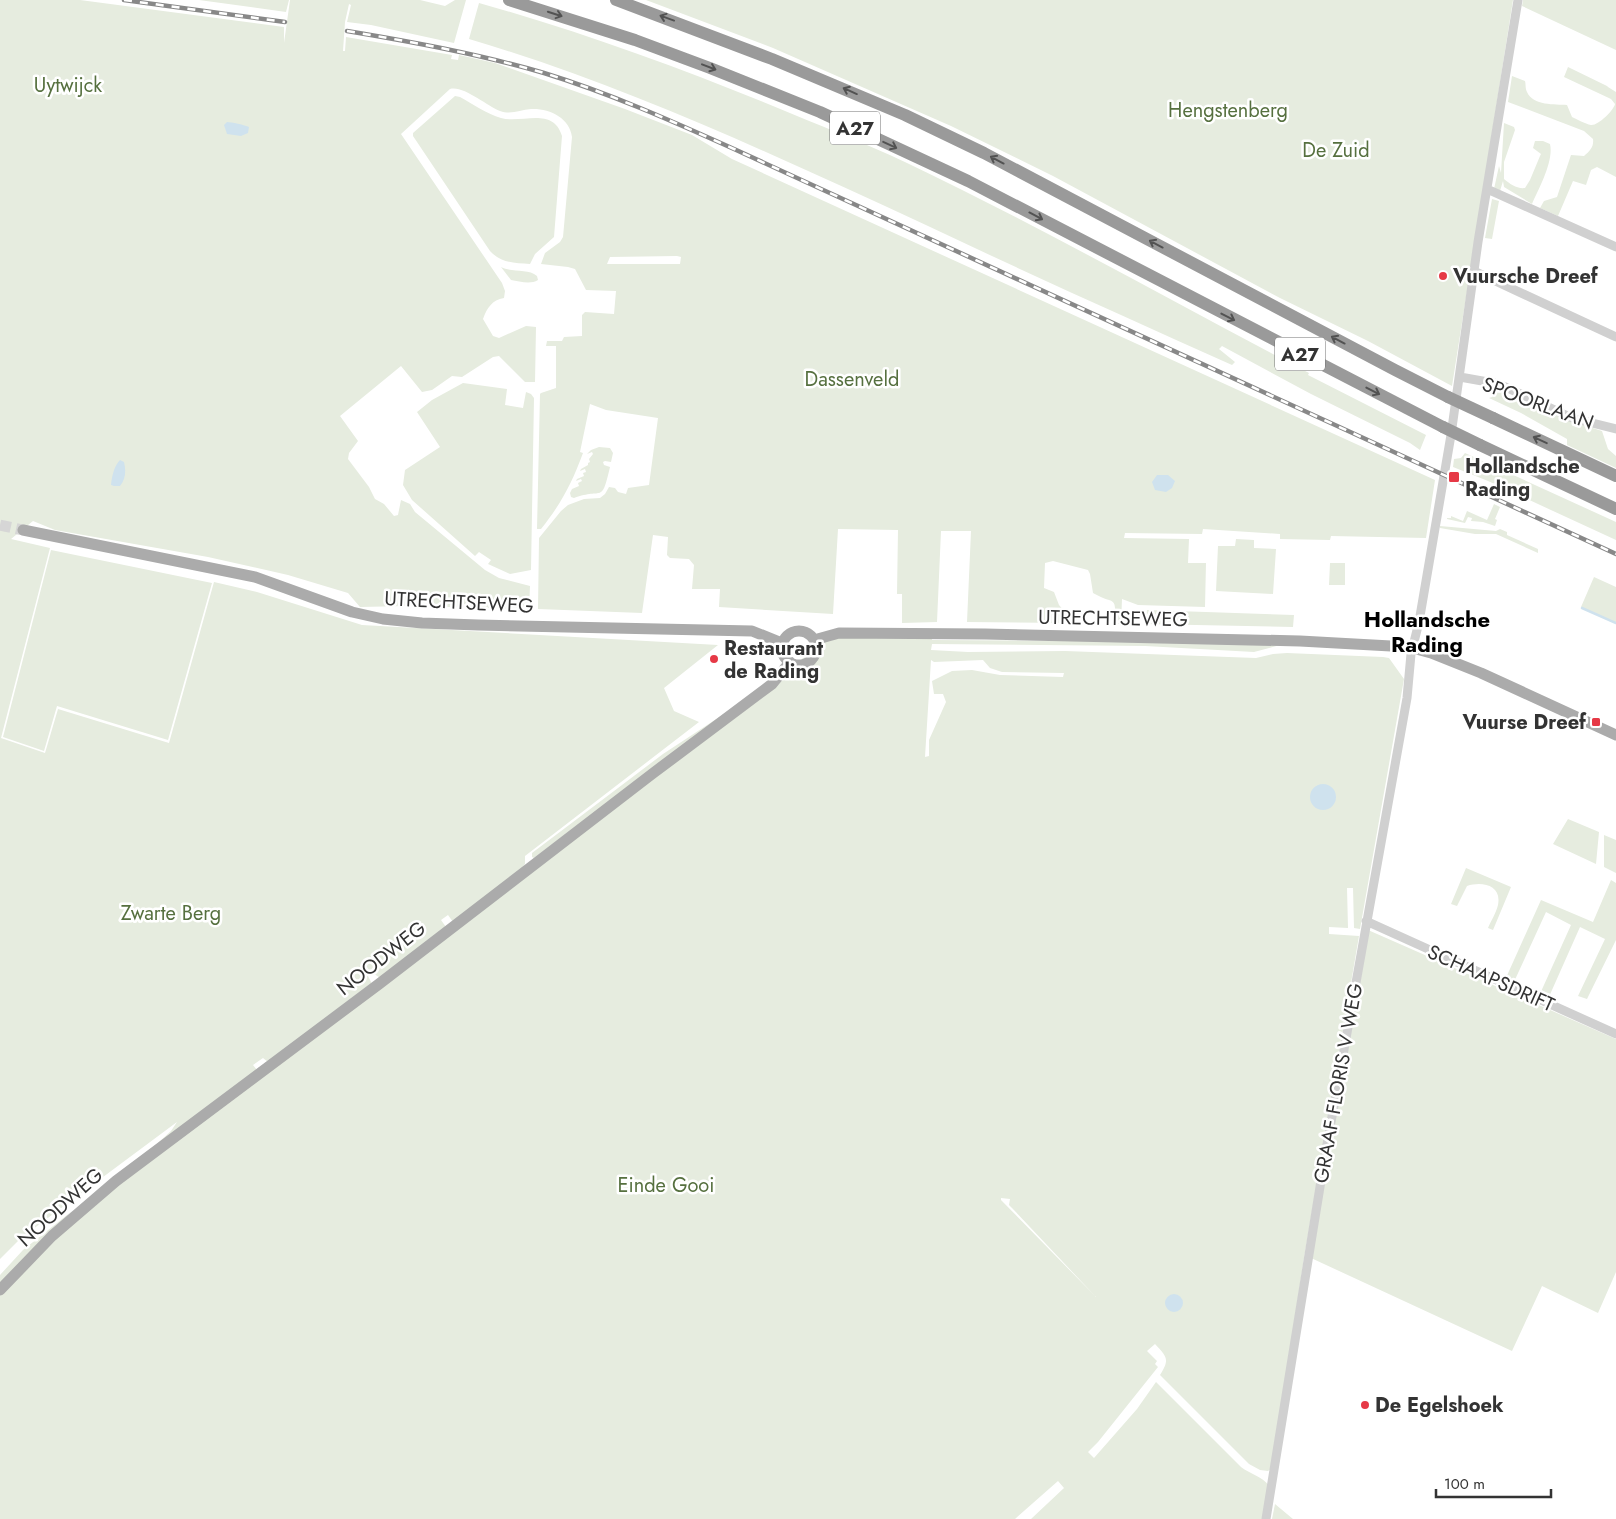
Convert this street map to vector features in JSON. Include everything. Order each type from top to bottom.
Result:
[{"type":"highway","name":"A27","points":[[509,0],[644,43],[820,112],[968,181],[1415,413],[1616,509]]},
{"type":"highway","name":"A27","points":[[616,0],[772,58],[958,140],[1428,387],[1616,476]]},
{"type":"main road","name":"UTRECHTSEWEG","points":[[23,530],[255,577],[352,612],[383,619],[422,623],[752,631],[782,643]]},
{"type":"main road","points":[[804,631],[814,640],[815,651],[810,660],[800,665],[790,662],[783,654],[782,643],[790,633],[804,631]]},
{"type":"main road","name":"UTRECHTSEWEG","points":[[814,640],[839,633],[966,634],[1300,641],[1412,648],[1431,653],[1481,673],[1616,735]]},
{"type":"main road","name":"NOODWEG","points":[[0,1290],[52,1236],[116,1181],[379,984],[772,684],[790,662]]},
{"type":"street","points":[[1412,648],[1419,622],[1460,377],[1474,271],[1518,0]]},
{"type":"street","points":[[1487,190],[1616,247]]},
{"type":"street","points":[[1474,271],[1616,337]]},
{"type":"street","name":"SPOORLAAN","points":[[1460,377],[1499,384],[1572,418],[1616,429]]},
{"type":"street","name":"GRAAF FLORIS V WEG","points":[[1266,1519],[1308,1258],[1366,921],[1407,698],[1412,648]]},
{"type":"street","name":"SCHAAPSDRIFT","points":[[1366,921],[1616,1034]]},
{"type":"green space","points":[[0,0],[80,0],[284,27],[284,43],[290,0],[420,0],[445,6],[455,0],[466,0],[454,43],[371,25],[347,22],[351,5],[349,4],[345,22],[343,51],[345,51],[346,37],[452,55],[451,59],[458,60],[459,55],[495,63],[692,135],[732,159],[1435,480],[1426,538],[1331,536],[1330,540],[1280,539],[1280,534],[1203,529],[1202,534],[1125,533],[1124,538],[1189,539],[1188,563],[1206,563],[1205,607],[1138,605],[1122,599],[1121,624],[1115,624],[1113,602],[1093,593],[1088,570],[1053,561],[1045,563],[1044,588],[1054,592],[1059,605],[1067,614],[1068,623],[967,622],[971,531],[941,531],[937,622],[902,623],[902,594],[897,594],[898,530],[838,529],[833,614],[719,607],[720,589],[692,589],[694,565],[689,559],[670,558],[667,555],[668,537],[653,535],[642,613],[538,609],[539,538],[568,505],[584,499],[600,498],[609,487],[626,494],[628,488],[649,485],[658,418],[606,410],[590,404],[580,452],[583,453],[575,474],[554,511],[541,529],[537,529],[540,394],[556,388],[556,346],[546,346],[547,341],[562,341],[564,337],[582,336],[582,315],[585,312],[614,314],[616,291],[586,290],[575,269],[541,264],[545,253],[560,242],[563,237],[572,137],[567,124],[558,116],[545,110],[531,109],[504,112],[461,90],[450,89],[401,134],[502,283],[505,291],[504,298],[491,305],[483,319],[493,336],[499,338],[526,326],[536,327],[535,382],[525,382],[499,356],[493,357],[462,377],[452,376],[432,390],[422,392],[401,366],[340,416],[358,441],[349,453],[348,459],[369,487],[375,499],[384,504],[394,516],[398,515],[401,500],[410,504],[415,512],[485,570],[499,578],[530,586],[529,609],[406,606],[360,607],[348,593],[288,575],[208,557],[55,530],[33,521],[11,539],[50,548],[1,738],[45,753],[58,709],[169,743],[214,582],[257,592],[362,625],[718,645],[664,688],[674,711],[699,722],[525,856],[525,864],[521,869],[453,922],[448,915],[441,920],[446,927],[380,978],[373,973],[368,976],[372,984],[268,1062],[263,1058],[253,1065],[257,1070],[148,1152],[171,1131],[177,1122],[21,1238],[0,1259]],"holes":[[[610,257],[681,257],[680,264],[607,264]]]},
{"type":"green space","points":[[199,0],[289,0],[286,12]]},
{"type":"green space","name":"Hengstenberg","points":[[646,0],[1513,0],[1452,386],[1368,341],[1280,298],[1053,176],[951,126],[773,48]]},
{"type":"green space","points":[[1523,0],[1616,0],[1616,50],[1522,6]]},
{"type":"green space","points":[[479,3],[554,25],[701,77],[907,163],[1059,240],[1309,373],[1308,375],[1426,435],[1420,450],[1410,443],[1311,394],[1222,346],[1219,349],[1235,362],[1232,365],[702,124],[587,78],[469,39]]},
{"type":"green space","points":[[1568,67],[1616,92],[1616,177],[1597,167],[1591,170],[1586,185],[1573,181],[1558,216],[1540,208],[1544,201],[1557,197],[1571,155],[1584,156],[1591,149],[1593,139],[1584,131],[1508,102],[1512,76],[1525,81],[1527,92],[1534,100],[1567,105],[1572,117],[1591,125],[1598,123],[1609,114],[1615,104],[1611,99],[1564,77]]},
{"type":"green space","points":[[455,96],[501,118],[544,119],[552,121],[558,127],[562,136],[554,237],[535,254],[530,264],[513,263],[503,260],[490,251],[413,136],[413,133]]},
{"type":"green space","points":[[1504,123],[1514,127],[1515,130],[1504,162],[1504,179],[1514,186],[1525,188],[1530,180],[1541,154],[1533,148],[1535,141],[1543,141],[1550,144],[1551,151],[1548,166],[1532,204],[1504,187],[1503,181],[1500,191],[1494,189],[1499,166],[1501,173]]},
{"type":"green space","points":[[1492,199],[1499,201],[1492,239],[1485,238]]},
{"type":"green space","points":[[501,267],[529,272],[537,276],[538,280],[528,282],[511,280]]},
{"type":"green space","points":[[463,383],[507,389],[505,405],[523,408],[526,392],[534,398],[531,570],[510,574],[488,564],[491,560],[479,552],[475,556],[412,500],[403,485],[405,470],[440,447],[417,412],[432,400]]},
{"type":"green space","points":[[1498,390],[1508,394],[1510,399],[1523,404],[1526,402],[1568,420],[1602,431],[1608,449],[1616,456],[1616,468],[1567,445],[1567,439],[1521,413],[1489,398]]},
{"type":"green space","points":[[599,447],[610,448],[613,453],[611,462],[603,462],[604,465],[610,467],[603,491],[574,498],[571,497],[572,489],[579,486],[578,483],[582,481],[581,479],[576,481],[577,479],[584,476],[583,473],[586,472],[585,469],[580,471],[581,469],[588,465],[589,459],[593,454],[592,452],[587,454]]},
{"type":"green space","points":[[1465,453],[1616,522],[1616,540],[1488,481],[1453,467],[1454,459],[1461,458]]},
{"type":"green space","points":[[1494,504],[1500,507],[1495,519],[1497,520],[1495,526],[1471,521],[1472,518],[1468,517],[1465,523],[1447,519],[1451,518],[1451,516],[1463,521],[1467,511],[1487,520]]},
{"type":"green space","points":[[1440,526],[1496,531],[1500,529],[1507,532],[1507,535],[1538,549],[1538,553],[1496,534],[1475,534],[1440,528]]},
{"type":"green space","points":[[1236,539],[1254,540],[1254,548],[1276,549],[1273,594],[1216,591],[1218,546],[1235,546]]},
{"type":"green space","points":[[51,550],[212,583],[168,740],[57,706],[44,751],[3,737]]},
{"type":"green space","points":[[1330,563],[1345,563],[1345,585],[1329,585]]},
{"type":"green space","points":[[1594,577],[1616,587],[1616,623],[1581,607]]},
{"type":"green space","points":[[1147,610],[1294,615],[1293,627],[1145,624]]},
{"type":"green space","name":"Einde Gooi","points":[[842,628],[932,633],[932,640],[1280,645],[1254,652],[1145,646],[932,644],[931,650],[968,652],[1065,651],[1256,658],[1287,653],[1383,657],[1389,658],[1404,679],[1360,929],[1354,928],[1353,888],[1347,888],[1348,928],[1329,927],[1329,934],[1359,936],[1304,1258],[1272,1468],[1268,1471],[1260,1470],[1249,1464],[1160,1375],[1166,1358],[1155,1344],[1147,1351],[1157,1361],[1155,1364],[1158,1367],[1088,1452],[1094,1458],[1137,1409],[1156,1382],[1241,1467],[1263,1480],[1269,1486],[1263,1519],[1031,1519],[1064,1488],[1058,1481],[1015,1519],[0,1519],[0,1290],[52,1236]],"holes":[[[931,660],[934,662],[983,660],[990,668],[1002,672],[1064,673],[1063,677],[1000,675],[972,670],[952,671],[932,681],[934,694],[943,694],[946,702],[929,740],[929,756],[925,757]],[[1001,1198],[1010,1199],[1009,1205],[1096,1297]]]},
{"type":"green space","points":[[736,706],[534,858],[532,857],[532,853],[663,754]]},
{"type":"green space","points":[[1568,819],[1599,832],[1596,864],[1553,844]]},
{"type":"green space","points":[[1604,835],[1616,840],[1616,873],[1604,867]]},
{"type":"green space","points":[[1466,868],[1511,887],[1493,930],[1488,928],[1498,905],[1498,898],[1497,893],[1490,886],[1479,884],[1467,886],[1457,906],[1451,904]]},
{"type":"green space","points":[[1611,880],[1616,883],[1616,940],[1587,999],[1578,996],[1605,939],[1580,927],[1548,999],[1539,996],[1571,925],[1546,912],[1513,984],[1505,980],[1541,900],[1593,922]]},
{"type":"green space","points":[[1368,930],[1616,1039],[1616,1272],[1598,1313],[1542,1286],[1512,1351],[1311,1258]]},
{"type":"green space","points":[[72,1211],[0,1287],[0,1275],[23,1250]]},
{"type":"green space","points":[[1275,1504],[1293,1519],[1272,1519]]},
{"type":"water","points":[[227,122],[249,127],[248,133],[241,136],[227,134],[224,125]]},
{"type":"water","points":[[120,460],[124,462],[124,477],[120,486],[114,486],[111,485],[113,475],[116,465]]},
{"type":"water","points":[[1157,475],[1168,475],[1175,481],[1172,488],[1166,492],[1155,490],[1152,482]]},
{"type":"water","points":[[1323,784],[1332,788],[1336,797],[1332,806],[1323,810],[1314,806],[1310,797],[1314,788]]},
{"type":"water","points":[[1174,1294],[1180,1297],[1183,1303],[1180,1309],[1174,1312],[1168,1309],[1165,1303],[1168,1297]]},
{"type":"waterway","points":[[1582,608],[1616,623]]},
{"type":"tunnel","points":[[0,525],[23,530]]},
{"type":"railway","points":[[124,0],[285,22]]},
{"type":"railway","points":[[347,31],[446,49],[520,66],[592,89],[640,108],[734,149],[1616,554]]},
{"type":"place","name":"Vuursche Dreef","points":[[1443,276]]},
{"type":"place","name":"Hollandsche Rading","points":[[1454,477]]},
{"type":"place","name":"Restaurant de Rading","points":[[714,659]]},
{"type":"place","name":"Vuurse Dreef","points":[[1596,722]]},
{"type":"place","name":"De Egelshoek","points":[[1365,1405]]},
{"type":"district","name":"Hollandsche Rading","points":[[1427,632]]},
{"type":"park label","name":"Uytwijck","points":[[68,85]]},
{"type":"park label","name":"De Zuid","points":[[1336,150]]},
{"type":"park label","name":"Dassenveld","points":[[852,379]]},
{"type":"park label","name":"Zwarte Berg","points":[[171,913]]}]
